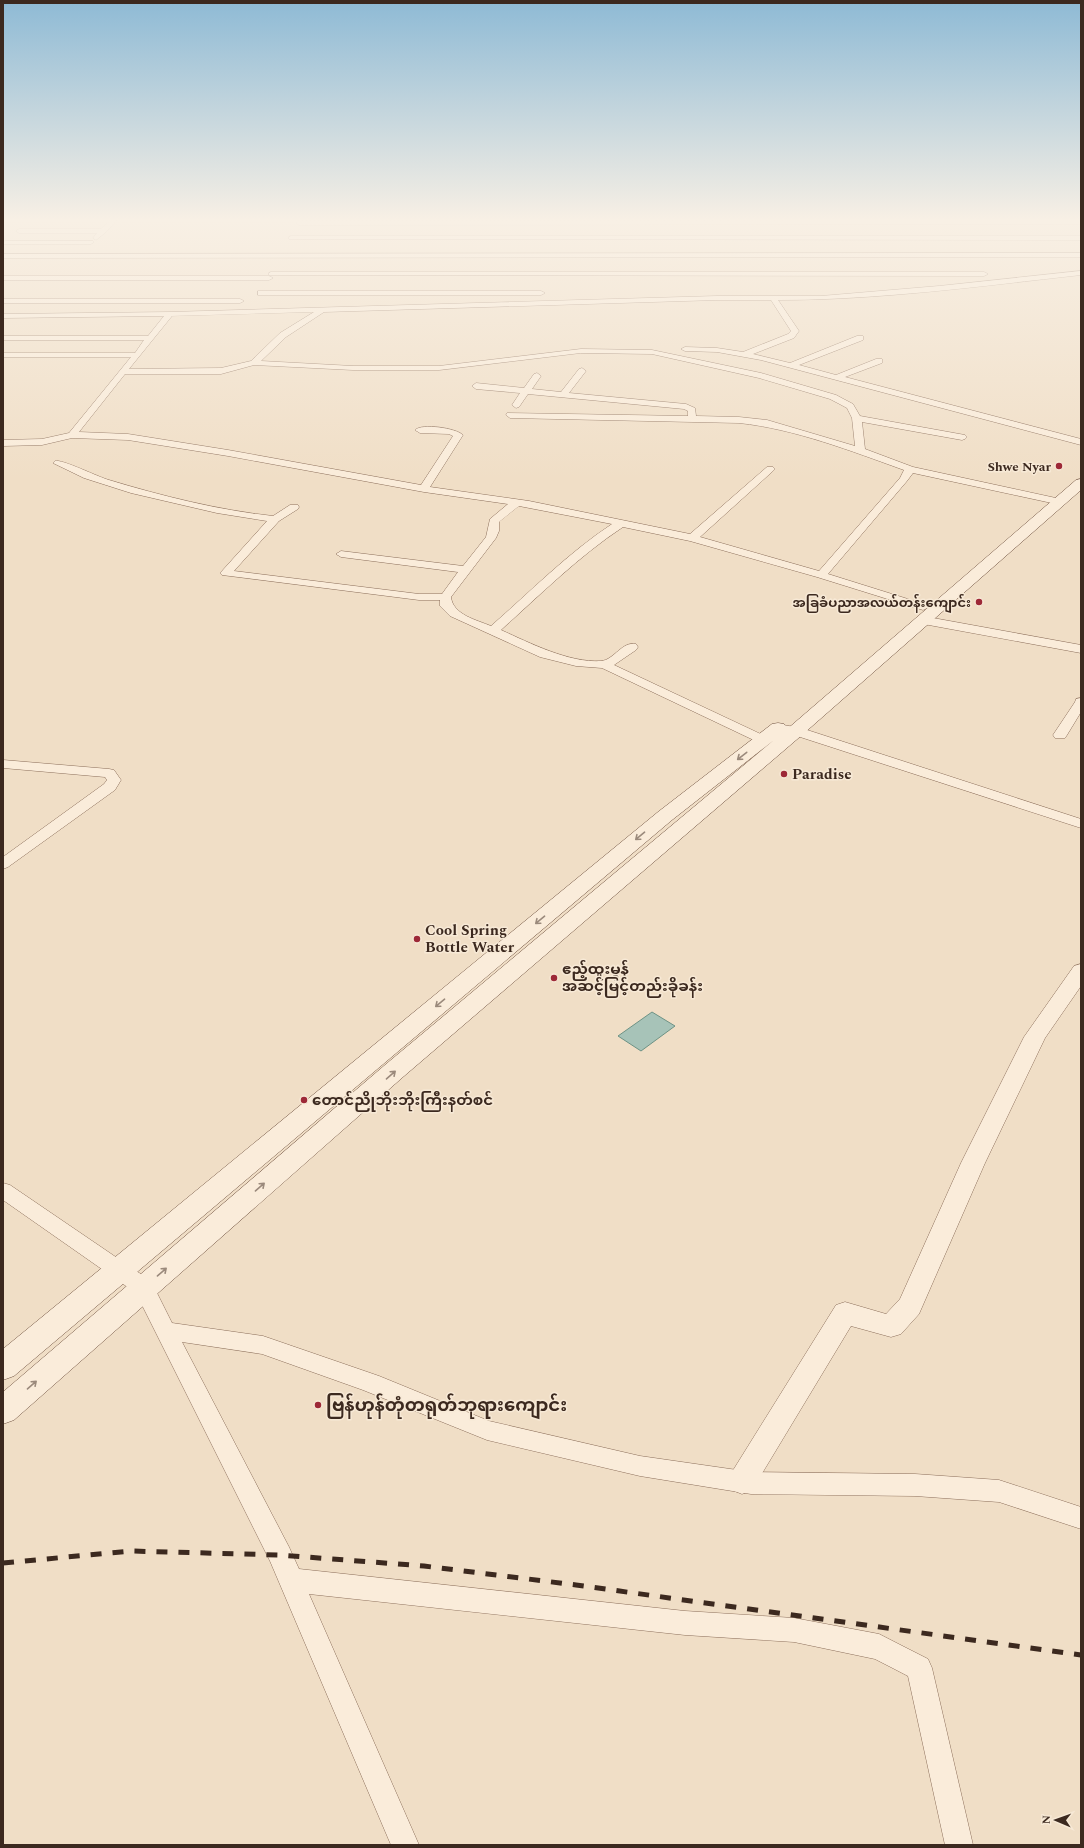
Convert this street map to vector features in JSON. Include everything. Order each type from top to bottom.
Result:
[{"type":"main road","points":[[3,1411],[400,1066],[779,733],[923,613],[1053,499],[1081,468]]},
{"type":"main road","points":[[1053,499],[1081,483]]},
{"type":"main road","points":[[3,1367],[665,816],[779,733]]},
{"type":"street","points":[[3,316],[170,314],[240,306]]},
{"type":"street","points":[[269,306],[322,310],[448,306]]},
{"type":"street","points":[[716,365],[791,336],[795,331],[778,306]]},
{"type":"street","points":[[254,363],[284,335],[322,310]]},
{"type":"street","points":[[72,435],[170,314]]},
{"type":"street","points":[[3,338],[151,338]]},
{"type":"street","points":[[790,366],[860,338]]},
{"type":"street","points":[[685,349],[717,350],[744,354],[1081,442]]},
{"type":"street","points":[[124,372],[221,371],[254,363],[352,368],[439,368],[557,353],[644,352],[675,356],[716,365],[833,397],[850,406],[857,418],[860,451]]},
{"type":"street","points":[[3,355],[138,355]]},
{"type":"street","points":[[836,378],[879,361]]},
{"type":"street","points":[[563,395],[582,371]]},
{"type":"street","points":[[516,405],[527,392],[537,376]]},
{"type":"street","points":[[476,386],[686,407],[692,410],[692,419]]},
{"type":"street","points":[[510,415],[692,419],[767,423],[860,451],[910,469],[1053,499]]},
{"type":"street","points":[[857,418],[962,437]]},
{"type":"street","points":[[420,430],[451,431],[458,435],[424,489]]},
{"type":"street","points":[[3,443],[42,442],[72,435],[128,437],[221,452],[424,489],[517,502],[586,515],[620,524],[692,538],[821,575],[923,613],[1081,649]]},
{"type":"street","points":[[58,463],[88,477],[140,493],[233,513],[275,520]]},
{"type":"street","points":[[692,538],[770,469]]},
{"type":"street","points":[[821,575],[904,480],[910,469]]},
{"type":"street","points":[[517,502],[494,521],[494,531],[491,538],[445,597],[446,606],[454,614],[544,654],[576,662],[605,664],[779,733],[1081,824]]},
{"type":"street","points":[[294,506],[275,520],[226,573],[420,597],[445,597]]},
{"type":"street","points":[[492,632],[564,567],[603,535],[620,524]]},
{"type":"street","points":[[341,554],[466,570]]},
{"type":"street","points":[[605,664],[632,647]]},
{"type":"street","points":[[1060,735],[1081,702]]},
{"type":"street","points":[[3,764],[110,773],[114,780],[110,787],[3,864]]},
{"type":"street","points":[[742,1482],[845,1313],[891,1326],[910,1306],[973,1163],[1035,1038],[1081,971]]},
{"type":"street","points":[[3,1190],[144,1287],[165,1332],[280,1554],[406,1845]]},
{"type":"street","points":[[165,1332],[263,1345],[371,1383],[487,1430],[640,1466],[742,1482],[915,1485],[999,1491],[1081,1518]]},
{"type":"street","points":[[290,1580],[685,1623],[794,1630],[879,1647],[919,1668],[959,1845]]},
{"type":"shaded area","points":[[652,1012],[675,1026],[641,1051],[618,1036]]},
{"type":"railway","points":[[3,1563],[131,1551],[280,1555],[424,1566],[576,1585],[1081,1655]]},
{"type":"place","name":"Shwe Nyar","points":[[1059,466]]},
{"type":"place","name":"အခြခံပညာအလယ်တန်းကျောင်း","points":[[979,602]]},
{"type":"place","name":"Paradise","points":[[784,774]]},
{"type":"place","name":"Cool Spring Bottle Water","points":[[417,939]]},
{"type":"place","name":"ဧည့်ထူးမွန် အဆင့်မြင့်တည်းခိုခန်း","points":[[554,978]]},
{"type":"place","name":"တောင်ညိုဘိုးဘိုးကြီးနတ်စင်","points":[[304,1100]]},
{"type":"place","name":"ဗြန်ဟုန်တုံတရုတ်ဘုရားကျောင်း","points":[[318,1405]]}]
